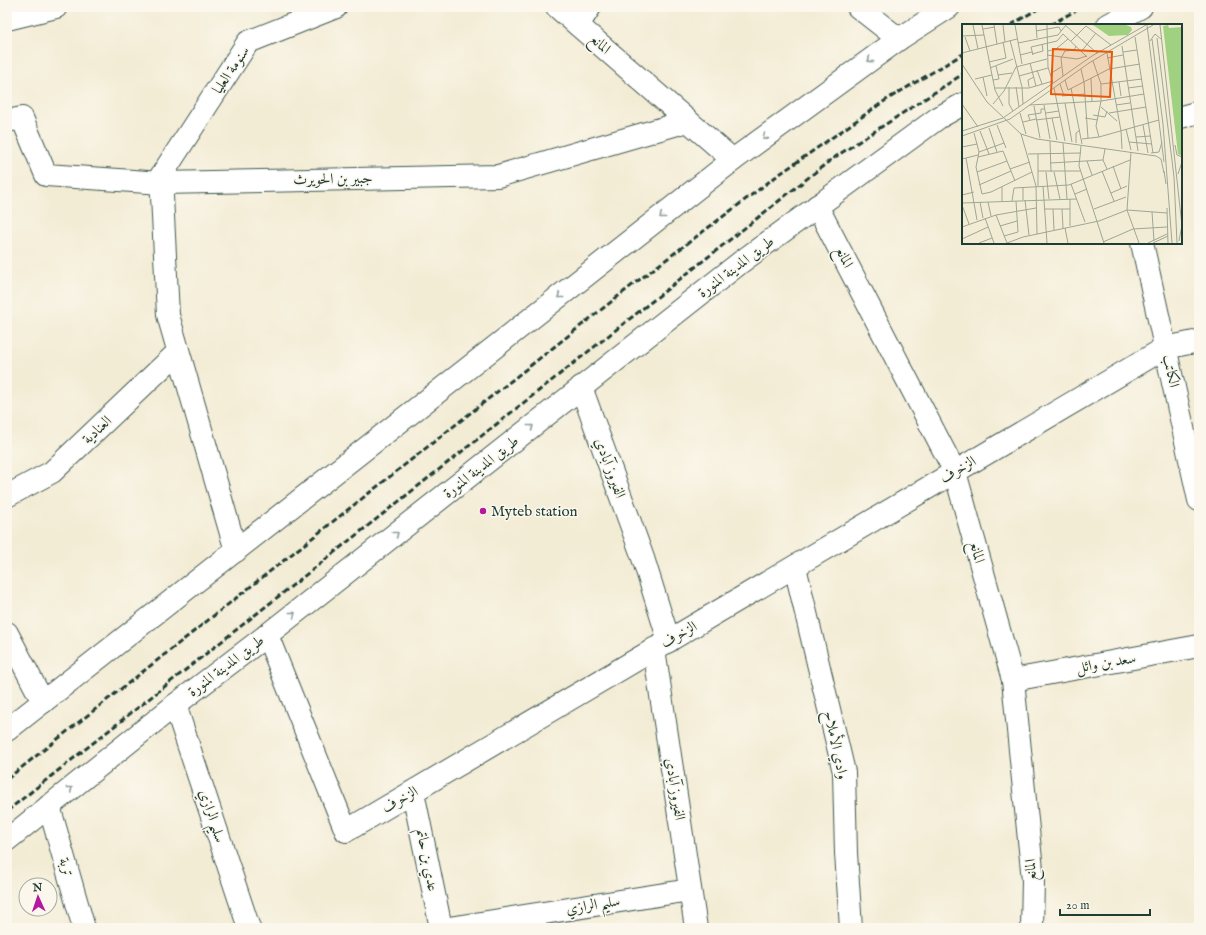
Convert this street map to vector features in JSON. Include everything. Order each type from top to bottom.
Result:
[{"type":"street","points":[[7,19],[56,7]]},
{"type":"street","name":"سنومة العليا","points":[[162,179],[248,42],[336,7]]},
{"type":"street","name":"المانع","points":[[557,7],[733,160]]},
{"type":"street","points":[[578,25],[590,7]]},
{"type":"street","points":[[858,7],[899,39]]},
{"type":"street","points":[[7,730],[236,552],[733,160],[899,39],[949,7]]},
{"type":"street","points":[[1110,24],[1141,7]]},
{"type":"street","name":"طريق المدينة المنورة","points":[[7,840],[175,704],[267,634],[740,262],[938,118],[962,105]]},
{"type":"street","points":[[1182,117],[1199,112]]},
{"type":"street","name":"جبير بن الحويرث","points":[[7,121],[22,118],[46,175],[125,182],[162,179],[498,176],[688,121]]},
{"type":"street","points":[[162,179],[168,315],[236,552]]},
{"type":"street","name":"المانع","points":[[817,206],[955,472],[1013,680],[1033,880],[1032,928]]},
{"type":"street","name":"الكاتب","points":[[1142,244],[1199,500]]},
{"type":"street","name":"الزخرف","points":[[267,634],[346,832],[1165,348],[1199,341]]},
{"type":"street","name":"العنادية","points":[[7,496],[52,472],[178,352]]},
{"type":"street","name":"الفيروز آبادي","points":[[581,387],[643,558],[662,645],[690,890],[696,928]]},
{"type":"street","name":"وادي الأملاح","points":[[795,567],[844,772],[846,853],[851,928]]},
{"type":"street","points":[[7,633],[14,665],[43,702]]},
{"type":"street","name":"سعد بن وائل","points":[[1013,680],[1199,646]]},
{"type":"street","name":"سليم الرازي","points":[[175,704],[249,928]]},
{"type":"street","name":"عدي بن حاتم","points":[[413,792],[441,928]]},
{"type":"street","name":"تربة","points":[[49,806],[84,928]]},
{"type":"street","name":"سليم الرازي","points":[[449,928],[690,890]]},
{"type":"railway","points":[[1013,24],[1041,7]]},
{"type":"railway","points":[[1052,24],[1082,7]]},
{"type":"railway","points":[[7,779],[635,283],[774,178],[886,100],[962,55]]},
{"type":"railway","points":[[7,811],[832,159],[962,75]]},
{"type":"place","name":"Myteb station","points":[[483,511]]}]
